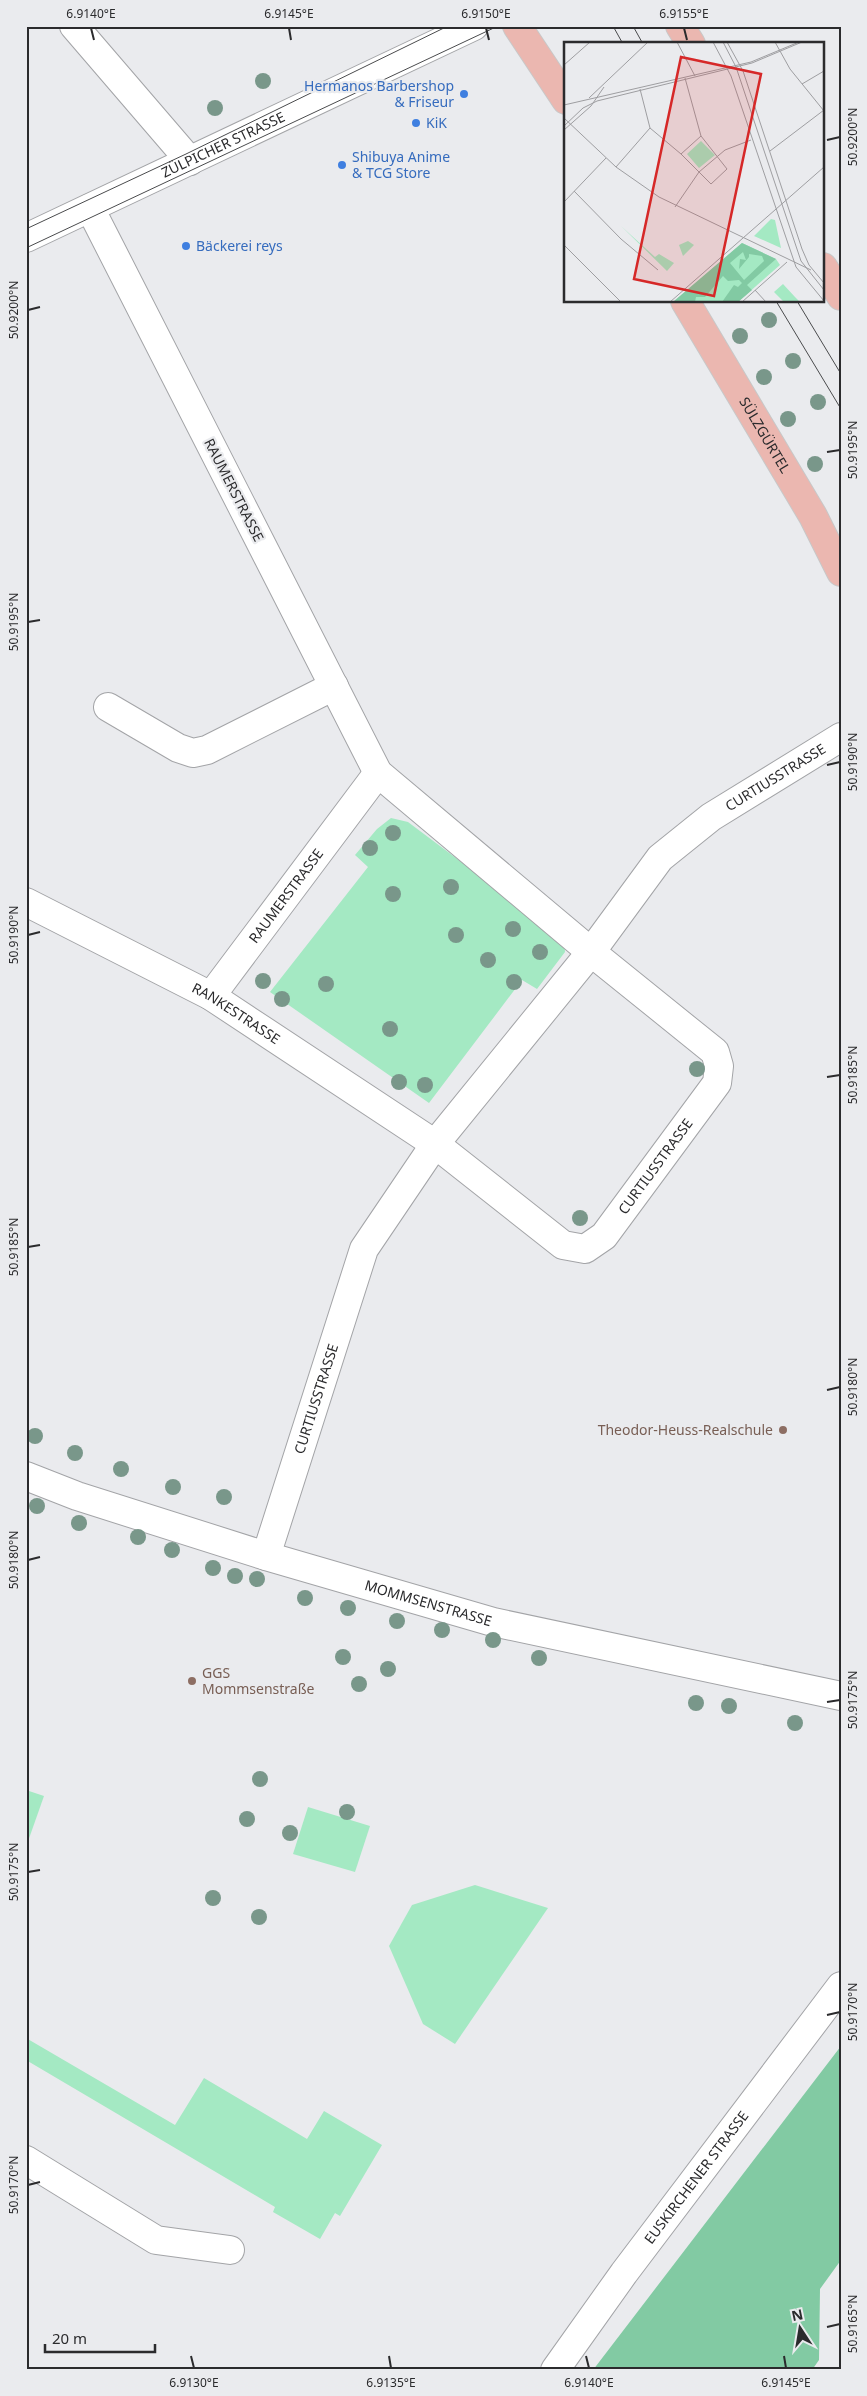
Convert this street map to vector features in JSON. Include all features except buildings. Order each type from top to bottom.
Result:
[{"type":"main road","points":[[517,26],[564,97]]},
{"type":"main road","points":[[680,26],[690,42]]},
{"type":"main road","points":[[824,269],[841,296]]},
{"type":"main road","name":"SÜLZGÜRTEL","points":[[686,302],[813,516],[841,572]]},
{"type":"street","points":[[74,26],[190,161]]},
{"type":"street","name":"ZÜLPICHER STRASSE","points":[[26,238],[474,26]]},
{"type":"street","name":"RAUMERSTRASSE","points":[[90,208],[378,773],[591,952]]},
{"type":"street","points":[[108,707],[178,748],[193,752],[206,750],[334,686]]},
{"type":"street","name":"CURTIUSSTRASSE","points":[[266,1556],[364,1249],[435,1144],[591,952],[660,858],[711,817],[841,737]]},
{"type":"street","name":"RAUMERSTRASSE","points":[[211,996],[378,773]]},
{"type":"street","name":"RANKESTRASSE","points":[[26,902],[211,996],[435,1144]]},
{"type":"street","name":"CURTIUSSTRASSE","points":[[435,1144],[563,1245],[585,1249],[604,1236],[718,1083],[719,1066],[716,1052],[591,952]]},
{"type":"street","name":"MOMMSENSTRASSE","points":[[26,1476],[77,1496],[266,1556],[493,1622],[841,1696]]},
{"type":"street","name":"EUSKIRCHENER STRASSE","points":[[555,2370],[624,2274],[841,1986]]},
{"type":"street","points":[[26,2160],[156,2240],[230,2250]]},
{"type":"green space","points":[[391,818],[408,822],[564,939],[565,952],[537,989],[522,980],[429,1103],[270,992],[368,867],[355,855],[377,829]]},
{"type":"green space","points":[[26,1790],[44,1796],[26,1847]]},
{"type":"green space","points":[[308,1807],[370,1826],[355,1872],[293,1854]]},
{"type":"green space","points":[[475,1885],[548,1908],[455,2044],[423,2024],[389,1946],[412,1905]]},
{"type":"green space","points":[[26,2038],[175,2125],[204,2078],[307,2139],[324,2111],[382,2145],[340,2216],[335,2213],[320,2239],[273,2212],[275,2207],[26,2060]]},
{"type":"green space","points":[[841,2046],[841,2260],[820,2289],[819,2360],[812,2370],[593,2370]]},
{"type":"tram line","points":[[26,229],[186,154],[448,26]]},
{"type":"tram line","points":[[26,248],[498,26]]},
{"type":"tram line","points":[[613,26],[622,42]]},
{"type":"tram line","points":[[633,26],[642,42]]},
{"type":"tram line","points":[[777,302],[841,409]]},
{"type":"tram line","points":[[798,302],[841,374]]},
{"type":"place","name":"Hermanos Barbershop & Friseur","points":[[464,94]]},
{"type":"place","name":"KiK","points":[[416,123]]},
{"type":"place","name":"Shibuya Anime & TCG Store","points":[[342,165]]},
{"type":"place","name":"Bäckerei reys","points":[[186,246]]},
{"type":"place","name":"Theodor-Heuss-Realschule","points":[[783,1430]]},
{"type":"place","name":"GGS Mommsenstraße","points":[[192,1681]]}]
